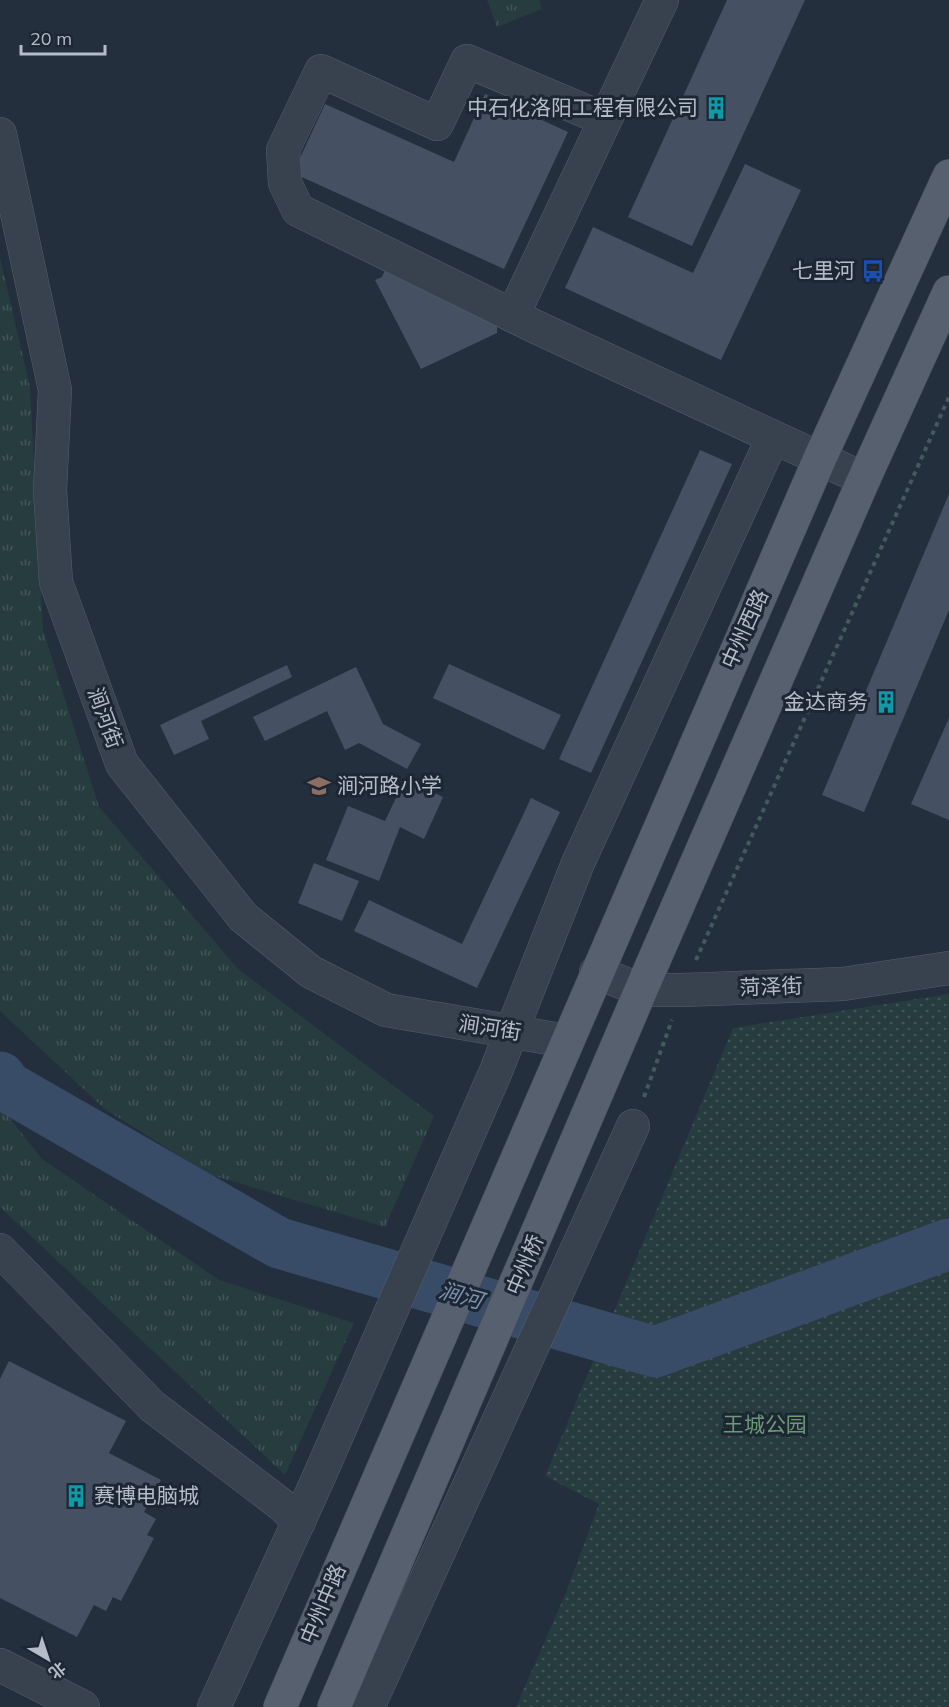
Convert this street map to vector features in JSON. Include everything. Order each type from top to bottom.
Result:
[{"type":"main road","name":"中州西路","points":[[368,1501],[820,458],[949,176]]},
{"type":"main road","points":[[641,990],[864,479],[949,292]]},
{"type":"main road","name":"中州桥","points":[[334,1707],[641,990]]},
{"type":"main road","name":"中州中路","points":[[280,1707],[368,1501]]},
{"type":"street","points":[[513,315],[662,0]]},
{"type":"street","points":[[604,119],[467,61],[437,124],[321,71],[283,150],[285,183],[298,210],[513,315],[864,479]]},
{"type":"street","name":"涧河街","points":[[0,134],[55,390],[50,490],[56,582],[122,764],[243,917],[311,972],[386,1010],[566,1041]]},
{"type":"street","points":[[214,1707],[318,1479],[496,1071],[578,863],[773,437]]},
{"type":"street","name":"菏泽街","points":[[596,972],[641,990],[683,990],[843,984],[949,968]]},
{"type":"street","points":[[368,1707],[633,1126]]},
{"type":"street","points":[[0,1250],[152,1406],[283,1506],[298,1522]]},
{"type":"street","points":[[0,1665],[83,1707]]},
{"type":"street","points":[[0,1683],[47,1707]]},
{"type":"path","points":[[633,1126],[683,990],[949,397]]},
{"type":"green space","points":[[487,0],[539,0],[542,9],[497,27]]},
{"type":"green space","points":[[0,258],[30,387],[43,630],[99,807],[238,969],[434,1116],[385,1227],[208,1174],[105,1109],[0,1011]]},
{"type":"green space","name":"王城公园","points":[[949,994],[949,1707],[516,1707],[565,1595],[599,1504],[545,1476],[733,1028]]},
{"type":"green space","points":[[0,1106],[42,1159],[219,1280],[354,1323],[285,1475],[0,1207]]},
{"type":"building","name":"中石化洛阳工程有限公司","points":[[727,0],[805,0],[692,246],[628,217]]},
{"type":"building","points":[[485,94],[568,132],[504,269],[293,173],[325,104],[454,162]]},
{"type":"building","points":[[745,164],[801,190],[721,360],[565,288],[593,227],[693,273]]},
{"type":"building","points":[[389,261],[497,312],[497,333],[421,369],[375,280],[382,277]]},
{"type":"building","points":[[700,450],[732,464],[591,773],[559,759]]},
{"type":"building","name":"金达商务","points":[[949,494],[949,610],[864,812],[822,795]]},
{"type":"building","points":[[449,664],[561,715],[544,750],[433,698]]},
{"type":"building","points":[[287,665],[292,677],[201,721],[209,739],[174,755],[160,725]]},
{"type":"building","points":[[356,667],[383,724],[421,744],[407,769],[359,743],[345,750],[327,711],[265,741],[253,717]]},
{"type":"building","points":[[949,718],[949,820],[911,804]]},
{"type":"building","points":[[405,779],[443,797],[424,839],[400,827],[379,881],[326,860],[348,806],[385,821]]},
{"type":"building","points":[[531,798],[560,812],[477,988],[354,931],[369,900],[462,944]]},
{"type":"building","points":[[314,863],[359,881],[342,921],[298,903]]},
{"type":"building","name":"赛博电脑城","points":[[9,1361],[126,1421],[109,1453],[161,1480],[144,1512],[156,1519],[147,1535],[154,1538],[121,1601],[113,1597],[106,1611],[94,1605],[77,1637],[0,1598],[0,1379]]},
{"type":"waterway","name":"涧河","points":[[0,1077],[6,1086],[279,1243],[655,1352],[949,1244]]},
{"type":"place","name":"中石化洛阳工程有限公司","points":[[716,108]]},
{"type":"place","name":"七里河","points":[[873,271]]},
{"type":"place","name":"金达商务","points":[[886,702]]},
{"type":"place","name":"涧河路小学","points":[[319,786]]},
{"type":"place","name":"赛博电脑城","points":[[76,1496]]}]
